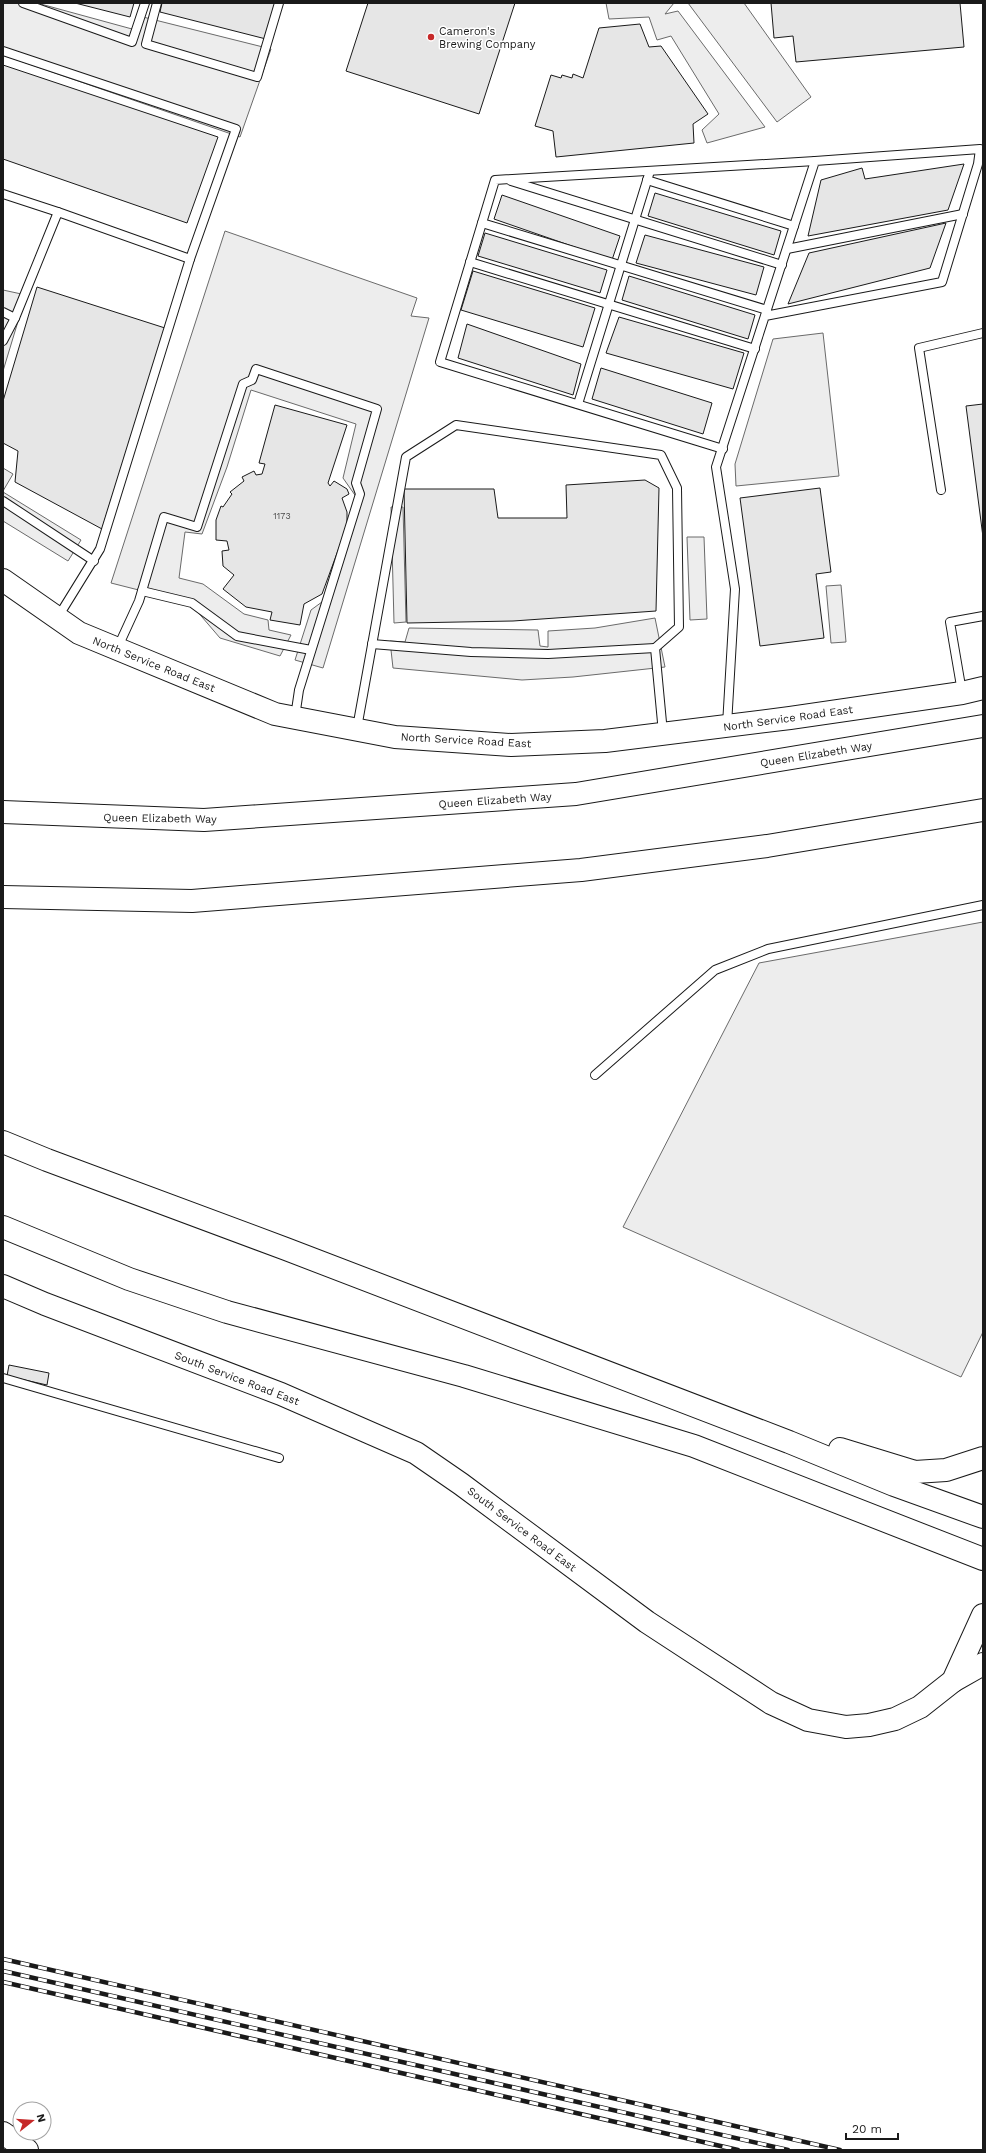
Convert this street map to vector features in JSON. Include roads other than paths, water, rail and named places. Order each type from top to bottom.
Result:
[{"type":"main road","name":"North Service Road East","points":[[3,580],[79,633],[275,714],[395,737],[511,745],[605,741],[727,726],[973,690]]},
{"type":"main road","name":"Queen Elizabeth Way","points":[[3,812],[204,820],[576,794],[983,726]]},
{"type":"main road","points":[[3,897],[192,901],[581,870],[767,846],[983,810]]},
{"type":"main road","points":[[3,1142],[789,1442],[894,1485],[983,1517]]},
{"type":"main road","points":[[3,1226],[129,1279],[227,1312],[464,1376],[694,1446],[983,1558]]},
{"type":"main road","name":"South Service Road East","points":[[3,1286],[45,1304],[280,1394],[416,1453],[461,1484],[647,1622],[771,1703],[808,1720],[846,1727],[869,1726],[895,1719],[920,1707],[953,1681],[983,1615]]},
{"type":"main road","points":[[789,1442],[831,1447],[915,1472],[946,1470],[983,1458]]},
{"type":"main road","points":[[953,1681],[983,1664]]},
{"type":"main road","points":[[3,2133],[27,2150]]},
{"type":"lane","points":[[23,3],[132,42],[145,3]]},
{"type":"lane","points":[[157,3],[146,44],[257,77],[279,3]]},
{"type":"lane","points":[[3,51],[236,129],[190,259],[105,535],[94,561],[57,618]]},
{"type":"lane","points":[[482,223],[621,265],[766,313],[942,282],[978,164],[980,149],[815,161],[495,180],[470,262],[440,362],[722,448]]},
{"type":"lane","points":[[727,726],[736,589],[716,466],[815,161]]},
{"type":"lane","points":[[578,404],[650,171]]},
{"type":"lane","points":[[506,180],[782,265]]},
{"type":"lane","points":[[647,180],[794,226]]},
{"type":"lane","points":[[3,194],[190,259]]},
{"type":"lane","points":[[3,342],[15,318],[58,212]]},
{"type":"lane","points":[[787,249],[963,214]]},
{"type":"lane","points":[[470,262],[755,349]]},
{"type":"lane","points":[[3,312],[15,318]]},
{"type":"lane","points":[[941,490],[919,348],[983,333]]},
{"type":"lane","points":[[117,649],[142,591],[164,518],[197,527],[243,384],[252,380],[256,369],[377,409],[356,482],[360,494],[299,690],[295,718]]},
{"type":"lane","points":[[356,729],[406,457],[456,425],[661,455],[677,488],[679,627],[655,648],[548,654],[471,652],[372,644]]},
{"type":"lane","points":[[3,501],[94,561]]},
{"type":"lane","points":[[142,591],[192,603],[237,636],[311,650]]},
{"type":"lane","points":[[973,690],[950,622],[983,616]]},
{"type":"lane","points":[[655,648],[663,734]]},
{"type":"lane","points":[[595,1075],[715,970],[768,949],[983,906]]},
{"type":"lane","points":[[3,1378],[279,1458]]},
{"type":"railway","points":[[3,1959],[840,2150]]},
{"type":"railway","points":[[3,1971],[788,2150]]},
{"type":"railway","points":[[3,1982],[738,2150]]},
{"type":"place","name":"Cameron's Brewing Company","points":[[431,37]]}]
